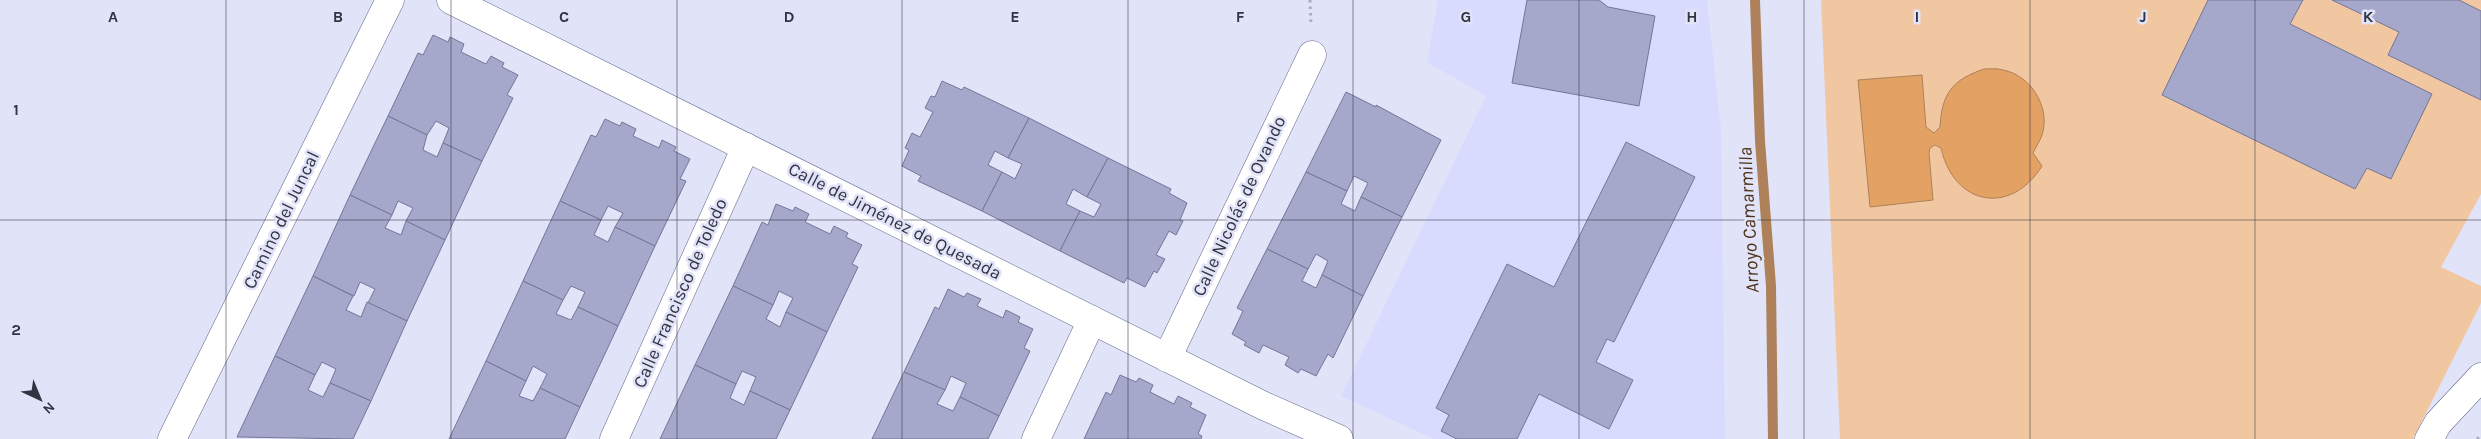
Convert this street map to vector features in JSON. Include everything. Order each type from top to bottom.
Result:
[{"type":"street","name":"Camino del Juncal","points":[[172,439],[390,0]]},
{"type":"street","name":"Calle de Jiménez de Quesada","points":[[452,0],[1167,358],[1264,406],[1339,439]]},
{"type":"street","name":"Calle Nicolás de Ovando","points":[[1167,358],[1312,55]]},
{"type":"street","name":"Calle Francisco de Toledo","points":[[614,439],[746,147]]},
{"type":"street","points":[[1036,439],[1092,320]]},
{"type":"street","points":[[2429,439],[2438,422],[2481,377]]},
{"type":"path","points":[[2477,439],[2481,435]]},
{"type":"shaded area","points":[[1438,0],[1707,0],[1721,130],[1725,439],[1434,439],[1341,396],[1486,96],[1427,62]]},
{"type":"shaded area","points":[[1821,0],[2481,0],[2481,194],[2441,267],[2481,286],[2481,303],[2413,439],[1840,439]]},
{"type":"shaded area","points":[[1984,69],[2001,69],[2022,78],[2036,94],[2041,104],[2044,114],[2044,125],[2041,137],[2033,153],[2042,166],[2029,182],[2015,192],[2000,198],[1985,198],[1970,192],[1958,182],[1948,167],[1941,148],[1935,145],[1930,148],[1929,153],[1933,200],[1870,207],[1858,80],[1922,75],[1926,127],[1934,133],[1940,127],[1943,105],[1951,89],[1964,78]]},
{"type":"building","points":[[1527,0],[1599,0],[1608,7],[1655,16],[1639,106],[1512,83]]},
{"type":"building","points":[[2208,0],[2303,0],[2290,24],[2432,94],[2391,179],[2367,168],[2355,189],[2162,95]]},
{"type":"building","points":[[2332,0],[2459,0],[2481,11],[2481,100],[2388,55],[2399,32]]},
{"type":"building","points":[[433,35],[448,42],[450,37],[464,44],[461,52],[486,64],[491,56],[504,63],[502,67],[518,75],[507,95],[513,98],[482,161],[443,143],[449,128],[436,121],[427,135],[388,116],[418,53],[423,55]]},
{"type":"building","points":[[942,81],[962,90],[964,87],[1029,118],[1008,158],[995,151],[988,165],[1002,172],[982,211],[918,181],[921,176],[902,166],[909,150],[905,148],[912,133],[920,137],[933,112],[925,108],[931,96],[935,97]]},
{"type":"building","points":[[1346,92],[1376,107],[1376,105],[1441,140],[1402,217],[1361,197],[1368,183],[1354,176],[1347,191],[1306,172]]},
{"type":"building","points":[[388,116],[427,135],[423,150],[437,157],[443,143],[482,161],[445,240],[406,221],[413,208],[398,201],[392,215],[350,195]]},
{"type":"building","points":[[1029,118],[1108,158],[1087,197],[1073,189],[1066,204],[1080,211],[1060,251],[982,211],[1002,172],[1015,179],[1022,164],[1008,158]]},
{"type":"building","points":[[605,119],[620,126],[622,122],[636,129],[633,136],[659,148],[662,140],[676,147],[674,151],[690,159],[680,179],[686,181],[655,246],[615,227],[623,213],[608,206],[601,220],[560,201],[591,135],[596,137]]},
{"type":"building","points":[[1626,142],[1695,177],[1614,342],[1607,339],[1596,362],[1633,380],[1609,429],[1539,394],[1517,439],[1457,439],[1441,431],[1449,415],[1436,408],[1507,264],[1554,287]]},
{"type":"building","points":[[1108,158],[1171,189],[1169,193],[1187,203],[1180,220],[1183,221],[1176,235],[1169,231],[1156,255],[1165,259],[1157,273],[1154,271],[1145,287],[1127,278],[1124,283],[1060,251],[1080,211],[1094,217],[1101,204],[1087,197]]},
{"type":"building","points":[[1306,172],[1347,191],[1341,204],[1355,211],[1361,197],[1402,217],[1363,296],[1322,275],[1328,261],[1316,254],[1308,269],[1267,249]]},
{"type":"building","points":[[350,195],[392,215],[385,228],[401,235],[406,221],[445,240],[407,321],[368,303],[375,289],[360,282],[354,296],[313,276]]},
{"type":"building","points":[[560,201],[601,220],[594,235],[608,242],[615,227],[655,246],[618,326],[578,307],[585,292],[571,286],[563,300],[523,281]]},
{"type":"building","points":[[776,204],[793,211],[795,207],[809,214],[805,222],[830,234],[834,226],[848,233],[846,237],[862,245],[852,264],[858,267],[827,332],[786,312],[793,298],[779,291],[773,305],[733,286],[762,222],[768,225]]},
{"type":"building","points":[[1267,249],[1308,269],[1302,281],[1316,288],[1322,275],[1363,296],[1333,358],[1328,354],[1316,376],[1301,369],[1298,373],[1285,365],[1289,357],[1263,345],[1259,353],[1244,345],[1246,342],[1232,334],[1243,311],[1237,308]]},
{"type":"building","points":[[313,276],[353,296],[346,310],[361,317],[367,302],[407,321],[371,401],[330,383],[336,369],[322,362],[315,375],[275,356]]},
{"type":"building","points":[[523,281],[563,300],[556,314],[571,320],[578,307],[618,326],[580,407],[540,388],[547,374],[533,366],[526,381],[486,361]]},
{"type":"building","points":[[733,286],[773,305],[766,319],[780,327],[786,312],[827,332],[790,410],[750,391],[756,377],[742,371],[736,384],[695,365]]},
{"type":"building","points":[[948,289],[964,297],[967,293],[981,299],[977,306],[1003,318],[1006,310],[1020,317],[1018,322],[1033,329],[1024,348],[1030,351],[999,416],[960,397],[966,383],[951,376],[945,390],[904,372],[935,307],[939,309]]},
{"type":"building","points":[[275,356],[315,375],[308,390],[323,397],[330,383],[371,401],[353,439],[237,437]]},
{"type":"building","points":[[486,361],[526,381],[519,396],[533,401],[540,388],[580,407],[565,439],[449,439]]},
{"type":"building","points":[[695,365],[736,384],[730,398],[744,405],[750,391],[790,410],[776,439],[660,439]]},
{"type":"building","points":[[904,372],[945,390],[937,404],[953,411],[960,397],[999,416],[988,439],[872,439]]},
{"type":"building","points":[[1120,375],[1136,382],[1139,378],[1153,385],[1150,392],[1174,404],[1178,396],[1192,403],[1190,407],[1206,415],[1198,434],[1202,436],[1201,439],[1084,439],[1106,392],[1111,395]]},
{"type":"waterway","name":"Arroyo Camarmilla","points":[[1755,0],[1760,141],[1771,286],[1773,439]]}]
